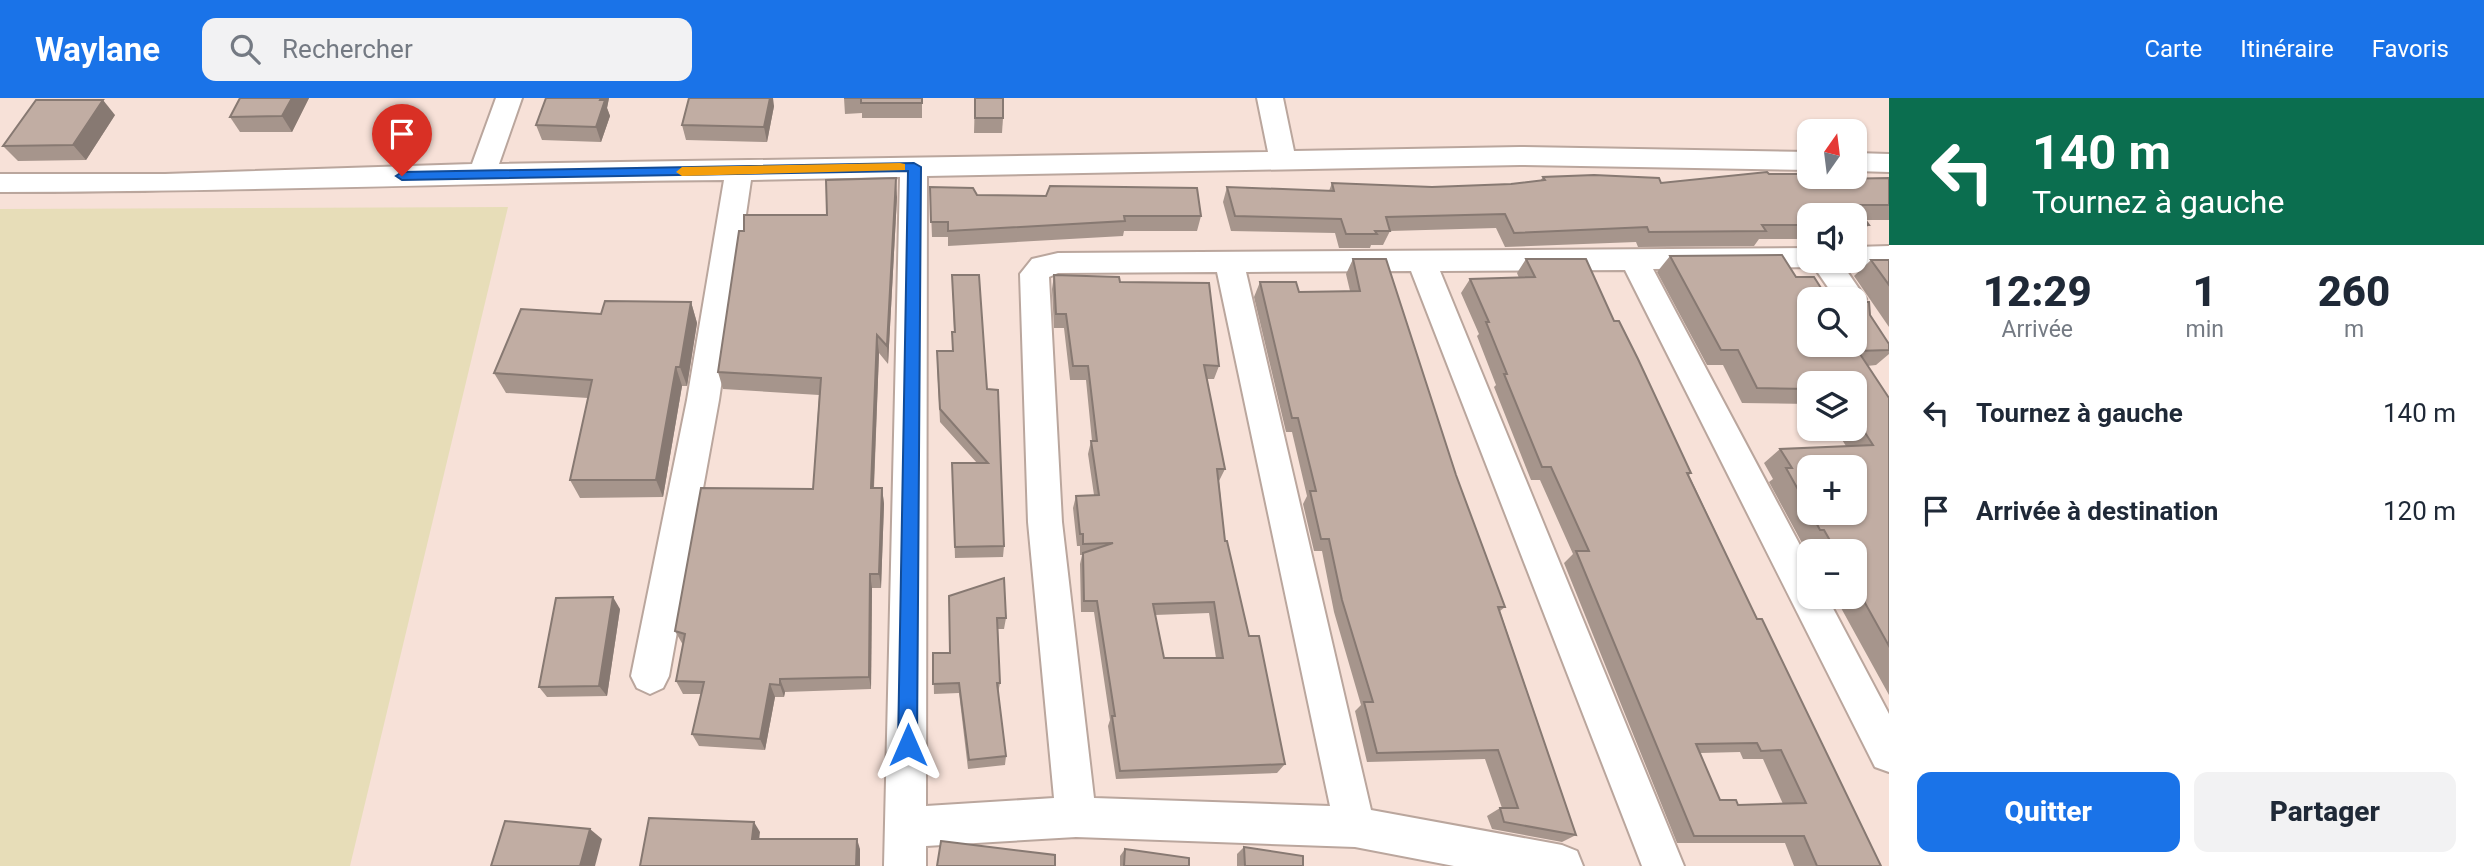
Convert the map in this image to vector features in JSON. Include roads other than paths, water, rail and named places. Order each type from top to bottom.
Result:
[{"type":"street","points":[[482,173],[509,98]]},
{"type":"street","points":[[1270,98],[1282,158]]},
{"type":"street","points":[[0,183],[166,183],[482,173],[739,171],[1282,158],[1520,156],[1797,161]]},
{"type":"street","points":[[1867,162],[1889,163]]},
{"type":"street","points":[[914,167],[906,847],[1076,817],[1355,827],[1562,866]]},
{"type":"street","points":[[650,676],[703,400],[739,171]]},
{"type":"street","points":[[1867,257],[1889,256]]},
{"type":"street","points":[[1076,817],[1045,522],[1034,274],[1042,266],[1058,263],[1229,261],[1797,258]]},
{"type":"street","points":[[1421,260],[1662,866]]},
{"type":"street","points":[[1633,260],[1889,753]]},
{"type":"street","points":[[1229,261],[1355,827]]}]
